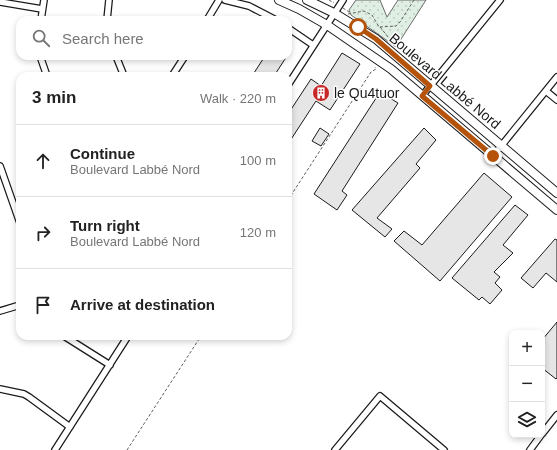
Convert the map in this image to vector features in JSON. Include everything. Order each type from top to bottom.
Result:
[{"type":"main road","name":"Boulevard Labbé Nord","points":[[279,0],[299,9],[327,25],[391,69],[557,210]]},
{"type":"main road","name":"Boulevard Labbé Nord","points":[[307,0],[334,13],[376,39],[557,193]]},
{"type":"street","points":[[41,16],[44,0]]},
{"type":"street","points":[[107,16],[109,0]]},
{"type":"street","points":[[209,16],[219,0]]},
{"type":"street","points":[[225,0],[249,6],[268,16]]},
{"type":"street","points":[[292,79],[343,0]]},
{"type":"street","points":[[422,96],[500,0]]},
{"type":"street","points":[[0,2],[42,9]]},
{"type":"street","points":[[292,31],[313,45]]},
{"type":"street","points":[[41,60],[46,72]]},
{"type":"street","points":[[118,60],[122,72]]},
{"type":"street","points":[[175,72],[182,60]]},
{"type":"street","points":[[493,156],[557,77]]},
{"type":"street","points":[[546,91],[557,100]]},
{"type":"street","points":[[0,166],[16,212]]},
{"type":"street","points":[[0,311],[16,305]]},
{"type":"street","points":[[70,340],[110,365]]},
{"type":"street","points":[[56,450],[126,340]]},
{"type":"street","points":[[0,389],[24,394],[70,427]]},
{"type":"street","points":[[336,450],[380,396],[444,450]]},
{"type":"street","points":[[545,431],[557,415]]},
{"type":"street","points":[[530,450],[540,438]]},
{"type":"path","points":[[400,22],[414,0]]},
{"type":"path","points":[[292,194],[371,72]]},
{"type":"path","points":[[128,450],[198,340]]},
{"type":"green space","points":[[356,0],[380,0],[387,17],[398,0],[426,0],[396,47],[351,15],[349,10]]},
{"type":"building","name":"le Qu4tuor","points":[[342,53],[360,64],[330,110],[316,101],[292,138],[292,108],[311,79],[321,86]]},
{"type":"building","points":[[262,60],[284,60],[277,72],[255,72]]},
{"type":"building","points":[[380,92],[398,103],[342,191],[347,195],[337,210],[314,194]]},
{"type":"building","points":[[320,128],[329,134],[321,146],[312,141]]},
{"type":"building","points":[[424,128],[436,140],[416,164],[420,168],[377,218],[392,229],[385,237],[352,210]]},
{"type":"building","points":[[484,173],[512,197],[440,281],[394,241],[404,231],[422,245]]},
{"type":"building","points":[[515,205],[528,215],[503,245],[513,253],[494,272],[500,277],[495,283],[502,290],[490,304],[482,297],[479,300],[452,278]]},
{"type":"building","points":[[555,239],[557,240],[557,282],[546,273],[533,288],[521,278]]},
{"type":"building","points":[[557,322],[556,379],[545,370],[545,336]]},
{"type":"place","name":"le Qu4tuor","points":[[321,93]]},
{"type":"route","points":[[358,27],[398,57],[430,86],[422,96],[493,156]]}]
